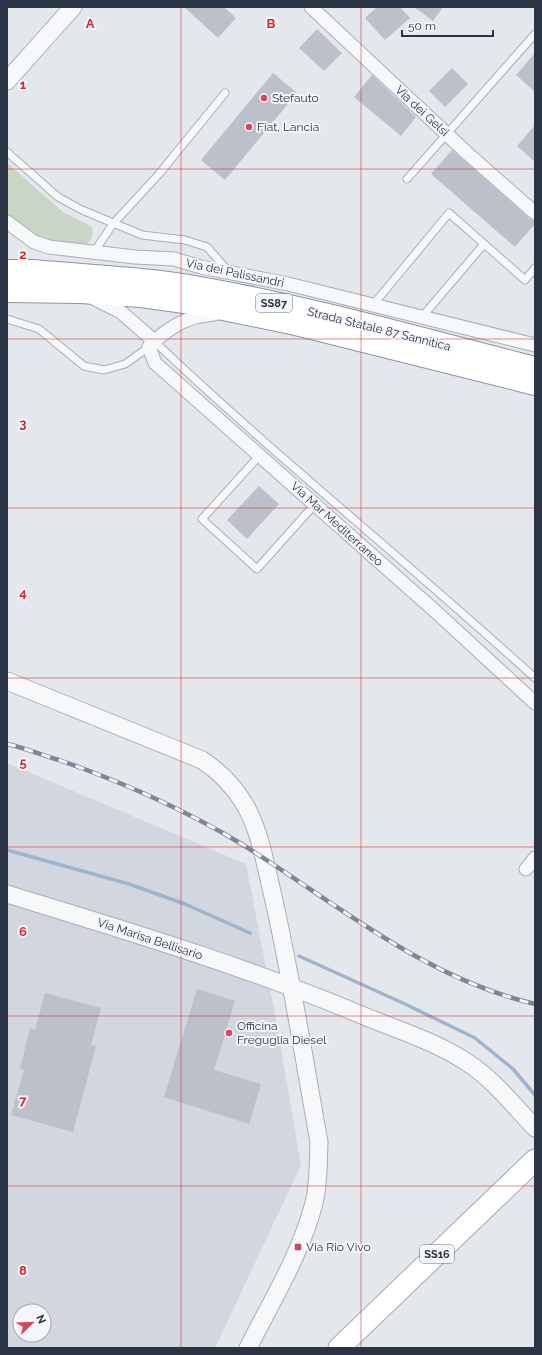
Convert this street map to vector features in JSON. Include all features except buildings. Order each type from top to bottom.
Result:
[{"type":"highway","name":"Strada Statale 87 Sannitica","points":[[7,271],[32,271],[143,281],[199,288],[257,299],[346,320],[535,368]]},
{"type":"highway","name":"Strada Statale 87 Sannitica","points":[[7,291],[80,292],[173,299],[296,324],[535,384]]},
{"type":"main road","name":"SS16","points":[[340,1348],[535,1160]]},
{"type":"street","points":[[7,81],[73,7]]},
{"type":"street","name":"Via dei Gelsi","points":[[311,7],[447,134],[535,213]]},
{"type":"street","name":"Via dei Palissandri","points":[[7,222],[34,242],[49,247],[174,259],[230,273],[288,284],[535,345]]},
{"type":"street","points":[[80,292],[121,312],[152,344],[184,322],[231,310]]},
{"type":"street","name":"Via Mar Mediterraneo","points":[[152,344],[156,363],[315,504],[535,703]]},
{"type":"street","points":[[7,681],[202,760],[218,771],[233,787],[246,806],[260,840],[279,922],[319,1142],[318,1178],[314,1203],[298,1247],[248,1348]]},
{"type":"street","points":[[526,869],[535,858]]},
{"type":"street","name":"Via Marisa Bellisario","points":[[7,894],[170,944],[291,988]]},
{"type":"street","points":[[291,988],[319,997],[421,1040],[469,1063],[495,1085],[535,1128]]},
{"type":"lane","points":[[407,179],[535,34]]},
{"type":"lane","points":[[94,252],[113,224],[159,174],[225,93]]},
{"type":"lane","points":[[7,152],[58,197],[82,210],[142,235],[185,240],[207,247],[230,273]]},
{"type":"lane","points":[[373,305],[448,213],[525,280],[535,268]]},
{"type":"lane","points":[[422,317],[484,244]]},
{"type":"lane","points":[[7,319],[39,329],[84,366],[104,370],[125,364],[152,344],[319,490],[457,607],[535,678]]},
{"type":"lane","points":[[260,455],[202,519],[257,569],[315,504]]},
{"type":"shaded area","points":[[7,763],[246,864],[277,1025],[301,1165],[215,1348],[7,1348]]},
{"type":"green space","points":[[7,163],[63,212],[92,227],[93,235],[89,242],[82,246],[43,240],[27,232],[7,215]]},
{"type":"waterway","points":[[7,850],[129,884],[185,904],[250,933]]},
{"type":"waterway","points":[[299,956],[405,1004],[475,1038],[513,1069],[535,1095]]},
{"type":"railway","points":[[7,744],[83,768],[152,797],[197,819],[240,843],[381,936],[417,957],[455,976],[494,992],[535,1004]]},
{"type":"place","name":"Stefauto","points":[[264,98]]},
{"type":"place","name":"Fiat, Lancia","points":[[249,127]]},
{"type":"place","name":"Officina Freguglia Diesel","points":[[229,1033]]},
{"type":"place","name":"Via Rio Vivo","points":[[298,1247]]}]
